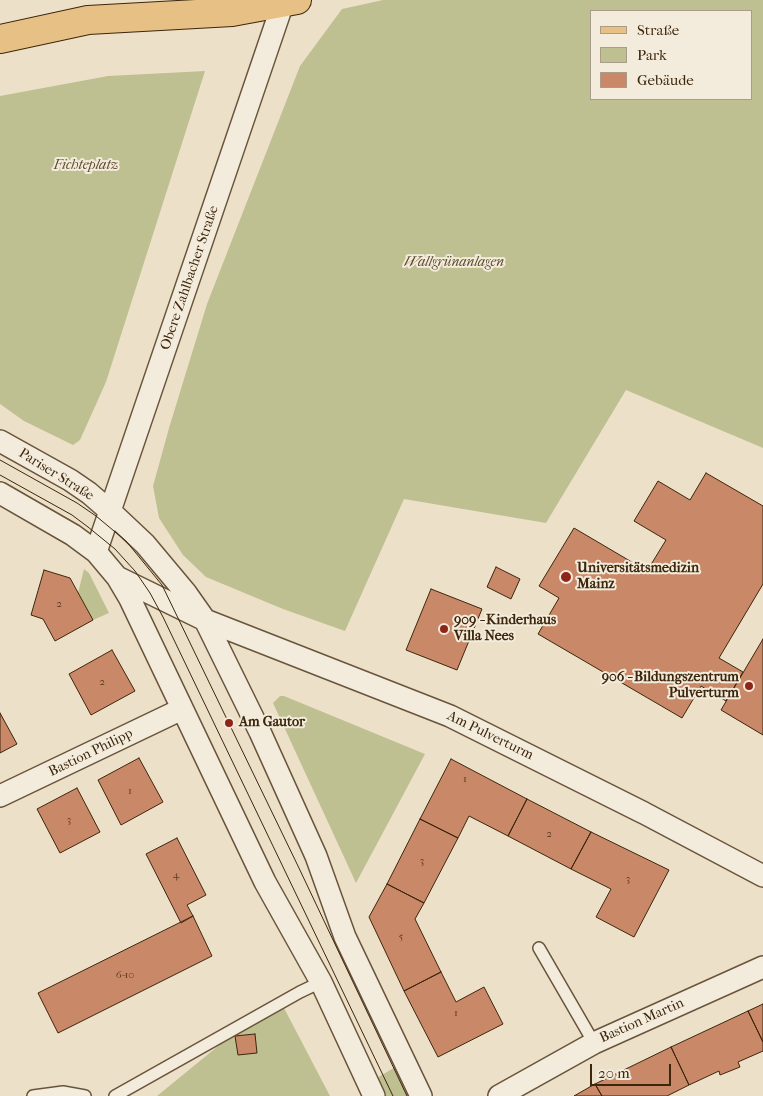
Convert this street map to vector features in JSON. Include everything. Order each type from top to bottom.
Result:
[{"type":"main road","points":[[0,39],[88,20],[232,12],[290,2]]},
{"type":"street","name":"Obere Zahlbacher Straße","points":[[96,552],[290,2]]},
{"type":"street","name":"Pariser Straße","points":[[0,441],[70,480],[111,512]]},
{"type":"street","points":[[0,493],[73,535],[96,552],[117,577],[130,599],[266,882],[321,982],[374,1096]]},
{"type":"street","points":[[111,512],[145,544],[186,593],[205,620],[260,732],[316,856],[345,937],[421,1096]]},
{"type":"street","points":[[117,577],[205,620]]},
{"type":"street","name":"Am Pulverturm","points":[[205,620],[450,716],[635,808],[763,876]]},
{"type":"street","name":"Bastion Philipp","points":[[0,796],[182,709]]},
{"type":"street","name":"Bastion Martin","points":[[499,1096],[594,1043],[763,967]]},
{"type":"lane","points":[[539,948],[594,1043]]},
{"type":"lane","points":[[115,1096],[321,982]]},
{"type":"lane","points":[[33,1096],[63,1092],[85,1096]]},
{"type":"green space","name":"Wallgrünanlagen","points":[[383,0],[763,0],[763,448],[626,390],[546,523],[404,499],[345,631],[283,609],[206,577],[183,555],[159,518],[153,486],[207,304],[300,66],[342,9]]},
{"type":"green space","name":"Fichteplatz","points":[[205,71],[106,382],[80,440],[73,445],[24,421],[0,404],[0,96],[108,76]]},
{"type":"green space","points":[[84,569],[89,573],[109,613],[93,620],[78,593]]},
{"type":"green space","points":[[280,696],[425,754],[356,883],[273,703]]},
{"type":"green space","points":[[284,1008],[330,1096],[157,1096],[223,1042]]},
{"type":"green space","points":[[397,1066],[411,1096],[383,1096],[375,1079]]},
{"type":"building","points":[[706,473],[763,506],[763,584],[719,658],[743,672],[726,701],[701,686],[682,718],[538,634],[559,598],[539,586],[574,528],[647,571],[666,540],[634,521],[658,481],[690,500]]},
{"type":"building","points":[[496,567],[520,579],[511,599],[487,587]]},
{"type":"building","points":[[44,570],[70,578],[93,620],[55,641],[43,619],[31,615]]},
{"type":"building","name":"909 - Kinderhaus Villa Nees","points":[[431,589],[482,609],[457,670],[406,650]]},
{"type":"building","name":"906 - Bildungszentrum Pulverturm","points":[[763,639],[763,735],[721,710]]},
{"type":"building","points":[[112,650],[135,691],[91,715],[69,674]]},
{"type":"building","points":[[0,713],[17,744],[0,753]]},
{"type":"building","points":[[139,758],[163,802],[121,825],[98,780]]},
{"type":"building","points":[[451,759],[527,799],[508,836],[469,816],[458,838],[420,819]]},
{"type":"building","points":[[77,788],[100,832],[60,853],[37,809]]},
{"type":"building","points":[[527,799],[591,832],[571,869],[508,836]]},
{"type":"building","points":[[420,819],[458,838],[424,903],[387,884]]},
{"type":"building","points":[[591,832],[669,870],[634,937],[596,917],[611,889],[571,869]]},
{"type":"building","points":[[177,838],[206,895],[187,905],[193,916],[181,923],[146,854]]},
{"type":"building","points":[[387,884],[424,903],[415,919],[441,972],[404,991],[369,917]]},
{"type":"building","points":[[193,916],[212,956],[58,1033],[38,993]]},
{"type":"building","points":[[441,972],[456,1002],[484,987],[503,1024],[438,1057],[404,991]]},
{"type":"building","points":[[763,1004],[763,1042],[748,1011]]},
{"type":"building","points":[[748,1011],[763,1042],[763,1051],[738,1062],[740,1067],[720,1075],[719,1071],[689,1085],[671,1047]]},
{"type":"building","points":[[255,1034],[257,1053],[238,1055],[235,1036]]},
{"type":"building","points":[[671,1047],[689,1085],[667,1096],[602,1096],[595,1084]]},
{"type":"building","points":[[595,1084],[602,1096],[574,1096]]},
{"type":"tram line","points":[[0,460],[77,503],[96,516],[126,541],[162,585],[407,1096]]},
{"type":"tram line","points":[[0,475],[72,515],[88,527],[115,549],[135,571],[150,593],[393,1096]]},
{"type":"place","name":"Universitätsmedizin Mainz","points":[[566,577]]},
{"type":"place","name":"909 - Kinderhaus Villa Nees","points":[[444,629]]},
{"type":"place","name":"906 - Bildungszentrum Pulverturm","points":[[749,686]]},
{"type":"place","name":"Am Gautor","points":[[229,723]]}]
